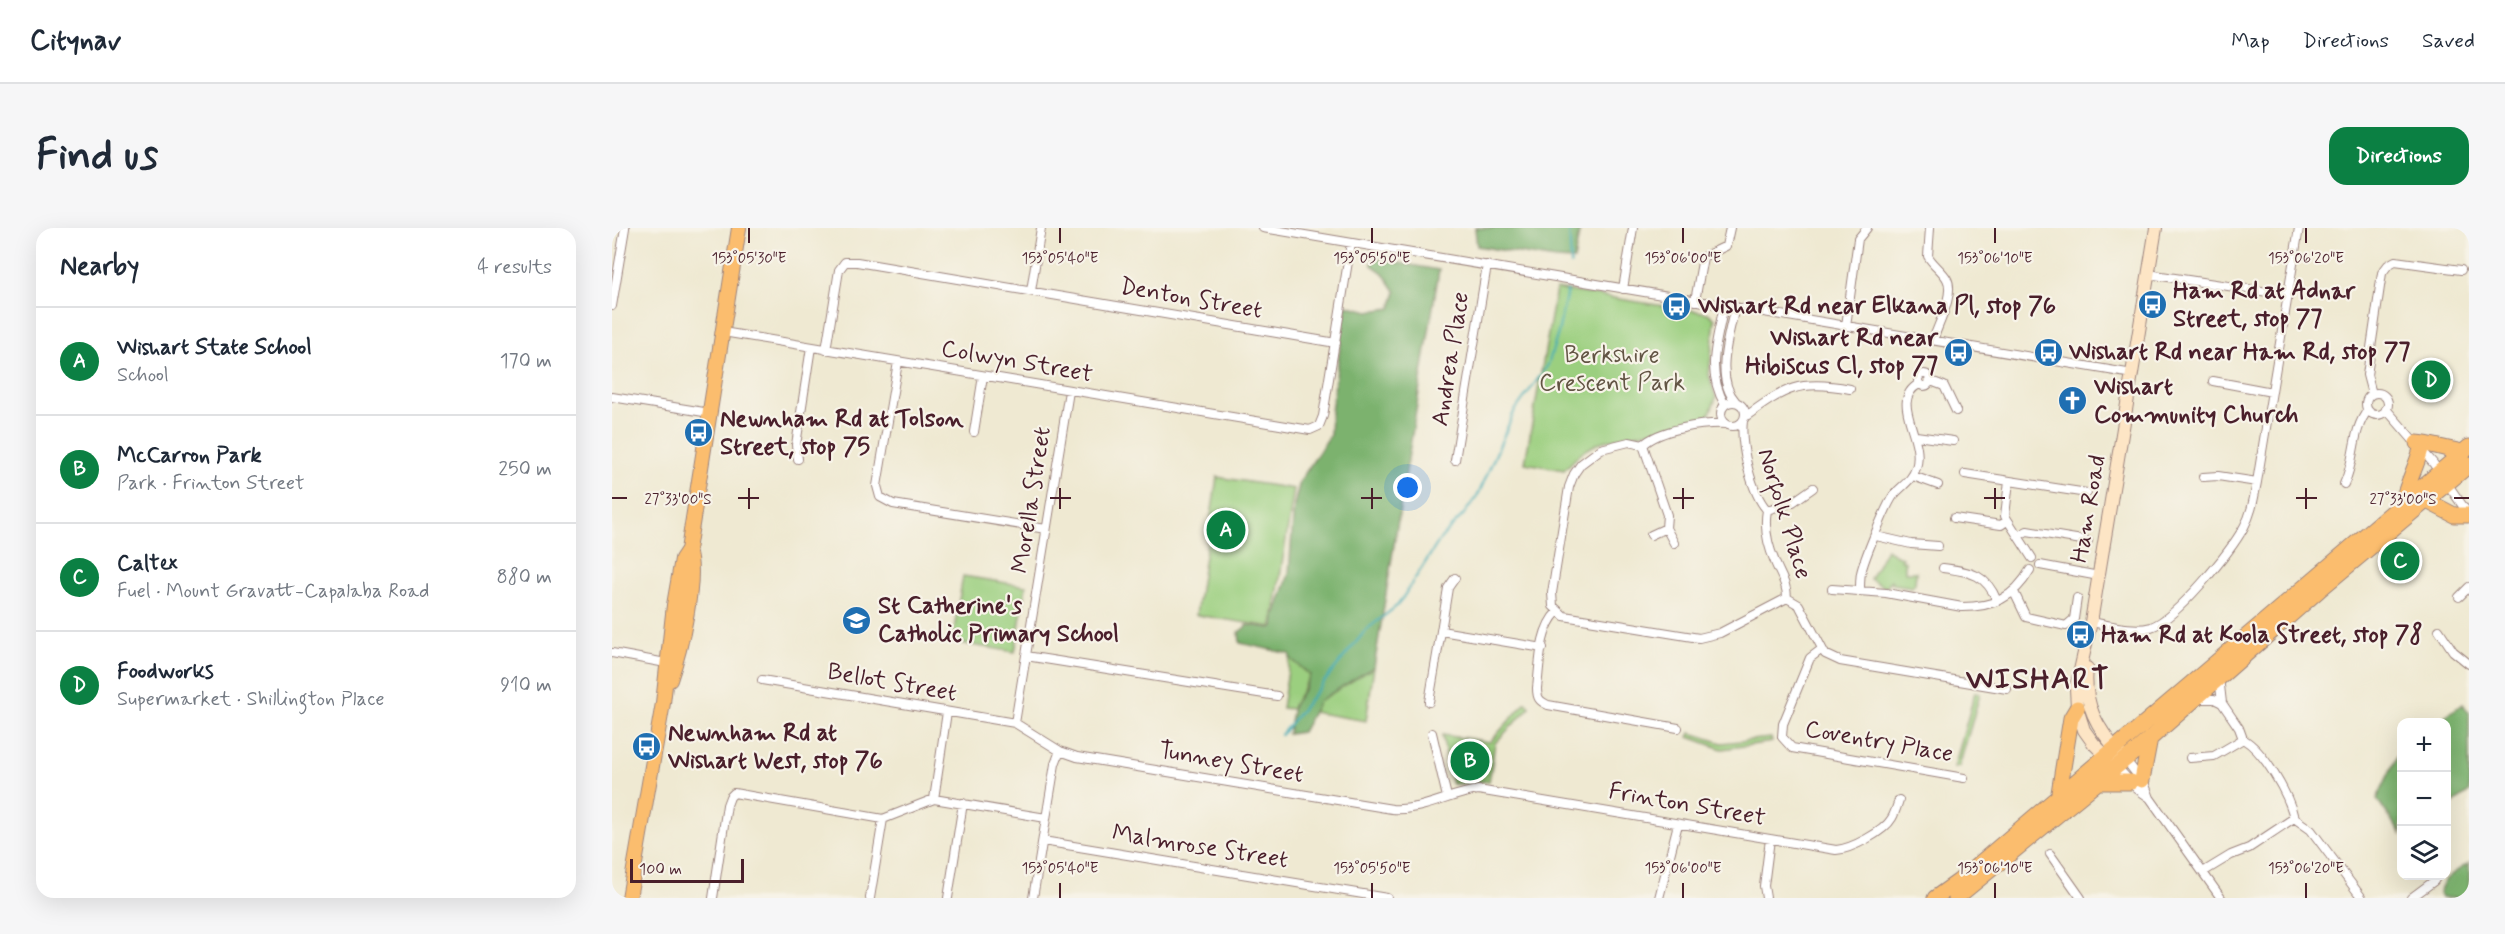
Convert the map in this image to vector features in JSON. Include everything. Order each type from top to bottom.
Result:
[{"type":"highway","points":[[2402,505],[2405,491],[2418,465],[2419,446],[2432,444],[2445,450],[2467,454]]},
{"type":"highway","points":[[1935,898],[1959,881],[2058,799],[2116,758],[2150,738],[2219,676],[2427,501],[2443,478],[2467,454]]},
{"type":"highway","points":[[1956,898],[2098,782],[2116,758],[2402,505],[2443,478]]},
{"type":"highway","points":[[2427,501],[2454,515],[2469,515]]},
{"type":"highway","points":[[2058,799],[2071,718],[2077,708]]},
{"type":"highway","points":[[2098,782],[2136,781],[2150,738]]},
{"type":"main road","points":[[629,898],[663,703],[666,663],[682,559],[688,550],[739,228]]},
{"type":"main road","points":[[663,703],[679,647],[687,607],[691,559],[688,550]]},
{"type":"street","points":[[612,306],[625,228]]},
{"type":"street","points":[[1031,291],[1041,228]]},
{"type":"street","points":[[1263,228],[2133,374]]},
{"type":"street","points":[[1623,289],[1633,228]]},
{"type":"street","points":[[1695,301],[1703,257],[1726,246],[1730,228]]},
{"type":"street","points":[[1846,326],[1858,239],[1867,228]]},
{"type":"street","points":[[1930,228],[1928,256],[1943,273],[1950,286],[1933,340]]},
{"type":"street","name":"Ham Road","points":[[2116,758],[2089,709],[2086,655],[2156,228]]},
{"type":"street","points":[[2091,622],[2144,628],[2159,624],[2203,584],[2245,526],[2252,508],[2257,482],[2299,228]]},
{"type":"street","points":[[1335,343],[1351,243]]},
{"type":"street","points":[[2372,394],[2367,375],[2382,273],[2388,265],[2395,261],[2461,270]]},
{"type":"street","name":"Denton Street","points":[[826,350],[839,270],[845,262],[857,262],[1335,343]]},
{"type":"street","name":"Andrea Place","points":[[1455,460],[1487,265]]},
{"type":"street","points":[[2148,274],[2288,296]]},
{"type":"street","points":[[1724,305],[1713,373],[1729,425],[1741,438]]},
{"type":"street","points":[[1735,307],[1725,356],[1726,387],[1739,404],[1744,419],[1741,438]]},
{"type":"street","name":"Colwyn Street","points":[[723,333],[1305,430],[1319,426],[1323,416],[1335,343]]},
{"type":"street","points":[[798,459],[796,445],[811,347]]},
{"type":"street","points":[[897,362],[877,486],[878,494],[883,501],[1047,529]]},
{"type":"street","points":[[1860,591],[1862,569],[1892,497],[1913,476],[1918,459],[1916,436],[1905,404],[1911,389],[1919,384],[1918,377],[1923,373],[1929,375],[1930,381],[1944,386],[1956,411]]},
{"type":"street","points":[[974,432],[983,376]]},
{"type":"street","points":[[2213,381],[2272,392]]},
{"type":"street","points":[[1643,445],[1652,437],[1709,423],[1729,425],[1744,419],[1759,407],[1797,386],[1816,384],[1850,389]]},
{"type":"street","name":"Morella Street","points":[[1015,723],[1070,391]]},
{"type":"street","points":[[2377,393],[2385,397],[2388,404],[2379,415],[2368,410],[2366,401],[2372,394],[2377,393]]},
{"type":"street","points":[[612,397],[710,413]]},
{"type":"street","points":[[1709,423],[1723,409],[1739,404],[1759,407]]},
{"type":"street","points":[[2386,409],[2419,446],[2469,515]]},
{"type":"street","points":[[2344,484],[2351,470],[2358,426],[2368,410]]},
{"type":"street","points":[[1916,436],[1953,441]]},
{"type":"street","name":"Norfolk Place","points":[[1741,438],[1758,501],[1767,510],[1764,524],[1775,561],[1787,586],[1787,598],[1799,605],[1822,649]]},
{"type":"street","points":[[1643,445],[1629,442],[1601,449],[1581,464],[1574,474],[1569,487],[1552,593],[1553,606],[1557,612],[1564,616],[1699,638],[1709,637],[1787,598]]},
{"type":"street","points":[[1643,445],[1666,515],[1666,528],[1674,543]]},
{"type":"street","points":[[1965,474],[2087,493]]},
{"type":"street","points":[[1913,476],[1938,485]]},
{"type":"street","points":[[2204,477],[2218,476],[2257,482]]},
{"type":"street","points":[[2009,481],[2004,512],[2007,521],[2032,558]]},
{"type":"street","points":[[1767,510],[1794,502],[1813,488]]},
{"type":"street","points":[[1954,518],[2001,525],[2007,521]]},
{"type":"street","points":[[1652,535],[1666,528]]},
{"type":"street","points":[[2019,536],[2027,531],[2088,541]]},
{"type":"street","points":[[1876,536],[1911,544],[1938,546]]},
{"type":"street","points":[[2040,565],[2099,576]]},
{"type":"street","points":[[1943,568],[1968,572],[1981,578],[1992,589],[1997,601]]},
{"type":"street","points":[[1832,590],[1886,593],[1962,608],[1974,607],[1997,601],[2014,592],[2030,570]]},
{"type":"street","points":[[1429,702],[1448,588],[1455,578]]},
{"type":"street","points":[[2459,597],[2469,588]]},
{"type":"street","points":[[2014,592],[2026,617],[2066,626],[2074,619],[2077,598]]},
{"type":"street","points":[[1557,612],[1546,628],[1536,688],[1540,702],[1678,728]]},
{"type":"street","points":[[2439,630],[2453,651],[2469,664]]},
{"type":"street","points":[[1441,631],[1543,648]]},
{"type":"street","points":[[1822,649],[1830,658],[1840,661],[2007,689]]},
{"type":"street","name":"Coventry Place","points":[[1822,649],[1810,658],[1784,724],[1782,737],[1787,744],[1792,748],[1964,778]]},
{"type":"street","points":[[612,653],[666,663]]},
{"type":"street","name":"Ham Road","points":[[2086,655],[2080,667],[2076,688],[2077,708],[2089,738],[2116,758]]},
{"type":"street","points":[[1026,656],[1277,696]]},
{"type":"street","points":[[2219,676],[2222,703],[2239,728],[2243,739],[2252,744],[2290,802],[2294,818],[2312,830],[2362,898]]},
{"type":"street","name":"Bellot Street","points":[[762,680],[1015,723]]},
{"type":"street","points":[[2196,699],[2214,699],[2222,703]]},
{"type":"street","points":[[934,799],[947,712]]},
{"type":"street","name":"Tunney Street","points":[[1015,723],[1060,751],[1077,757],[1392,809],[1417,808],[1447,797]]},
{"type":"street","points":[[1432,733],[1447,797]]},
{"type":"street","points":[[2190,758],[2214,756],[2243,739]]},
{"type":"street","points":[[1033,898],[1055,764],[1060,751]]},
{"type":"street","points":[[2116,758],[2150,798],[2221,898]]},
{"type":"street","name":"Frinton Street","points":[[1447,797],[1478,790],[1826,849],[1845,849],[1886,826],[1892,819],[1899,800]]},
{"type":"street","points":[[712,898],[727,805],[734,793],[883,819],[934,799],[1046,818]]},
{"type":"street","points":[[948,898],[963,803]]},
{"type":"street","points":[[2203,872],[2231,855],[2249,848],[2294,818]]},
{"type":"street","points":[[870,898],[883,819]]},
{"type":"street","points":[[1659,898],[1678,824]]},
{"type":"street","points":[[1766,898],[1764,886],[1770,839]]},
{"type":"street","name":"Malmrose Street","points":[[1042,841],[1387,898]]},
{"type":"street","points":[[2050,854],[2081,898]]},
{"type":"street","points":[[2411,898],[2434,880]]},
{"type":"green space","points":[[1475,228],[1580,228],[1574,260],[1477,246]]},
{"type":"green space","points":[[1372,258],[1439,270],[1374,667],[1319,701],[1302,732],[1288,734],[1293,705],[1310,675],[1290,658],[1290,654],[1240,643],[1239,632],[1248,625],[1274,627],[1275,615],[1289,574],[1294,505],[1300,481],[1330,435],[1331,411],[1346,305],[1369,311],[1391,308],[1396,292],[1383,273],[1372,265]]},
{"type":"green space","name":"Berkshire Crescent Park","points":[[1556,289],[1708,313],[1715,319],[1709,375],[1716,398],[1708,418],[1601,442],[1583,451],[1564,470],[1525,463]]},
{"type":"green space","points":[[1217,477],[1294,489],[1272,627],[1196,615]]},
{"type":"green space","points":[[1886,549],[1902,558],[1901,560],[1905,562],[1905,572],[1916,572],[1915,584],[1912,587],[1893,584],[1891,580],[1886,588],[1870,579]]},
{"type":"green space","points":[[963,576],[1026,586],[1015,652],[952,642]]},
{"type":"green space","points":[[1290,658],[1310,675],[1292,709],[1282,708]]},
{"type":"green space","points":[[1374,667],[1366,721],[1312,712],[1319,701]]},
{"type":"green space","points":[[1975,692],[1980,694],[1959,767],[1954,768]]},
{"type":"green space","points":[[1526,702],[1530,707],[1495,743],[1489,781],[1452,784],[1442,735],[1490,742]]},
{"type":"green space","points":[[2463,704],[2469,713],[2469,792],[2451,805],[2451,718],[2442,718]]},
{"type":"green space","points":[[1691,733],[1722,743],[1771,738],[1772,742],[1722,749],[1689,737]]},
{"type":"green space","points":[[2397,756],[2397,828],[2377,799]]},
{"type":"green space","points":[[2469,863],[2469,898],[2441,898],[2439,894],[2443,883],[2451,880],[2454,872]]},
{"type":"waterway","points":[[1569,228],[1571,265]]},
{"type":"waterway","points":[[1281,735],[1366,630],[1398,605],[1441,538],[1464,514],[1479,493],[1514,412],[1548,365],[1567,291]]},
{"type":"place","name":"Ham Rd at Adnar Street, stop 77","points":[[2152,305]]},
{"type":"place","name":"Wishart Rd near Elkana Pl, stop 76","points":[[1677,306]]},
{"type":"place","name":"Wishart Rd near Hibiscus Cl, stop 77","points":[[1959,352]]},
{"type":"place","name":"Wishart Rd near Ham Rd, stop 77","points":[[2048,352]]},
{"type":"place","name":"Foodworks","points":[[2431,380]]},
{"type":"place","name":"Wishart Community Church","points":[[2073,401]]},
{"type":"place","name":"Newnham Rd at Tolson Street, stop 75","points":[[699,433]]},
{"type":"place","name":"Wishart State School","points":[[1226,530]]},
{"type":"place","name":"Caltex","points":[[2400,561]]},
{"type":"place","name":"St Catherine's Catholic Primary School","points":[[857,620]]},
{"type":"place","name":"Ham Rd at Koola Street, stop 78","points":[[2080,635]]},
{"type":"place","name":"Newnham Rd at Wishart West, stop 76","points":[[647,747]]},
{"type":"place","name":"McCarron Park","points":[[1470,761]]},
{"type":"district","name":"WISHART","points":[[2038,679]]}]
